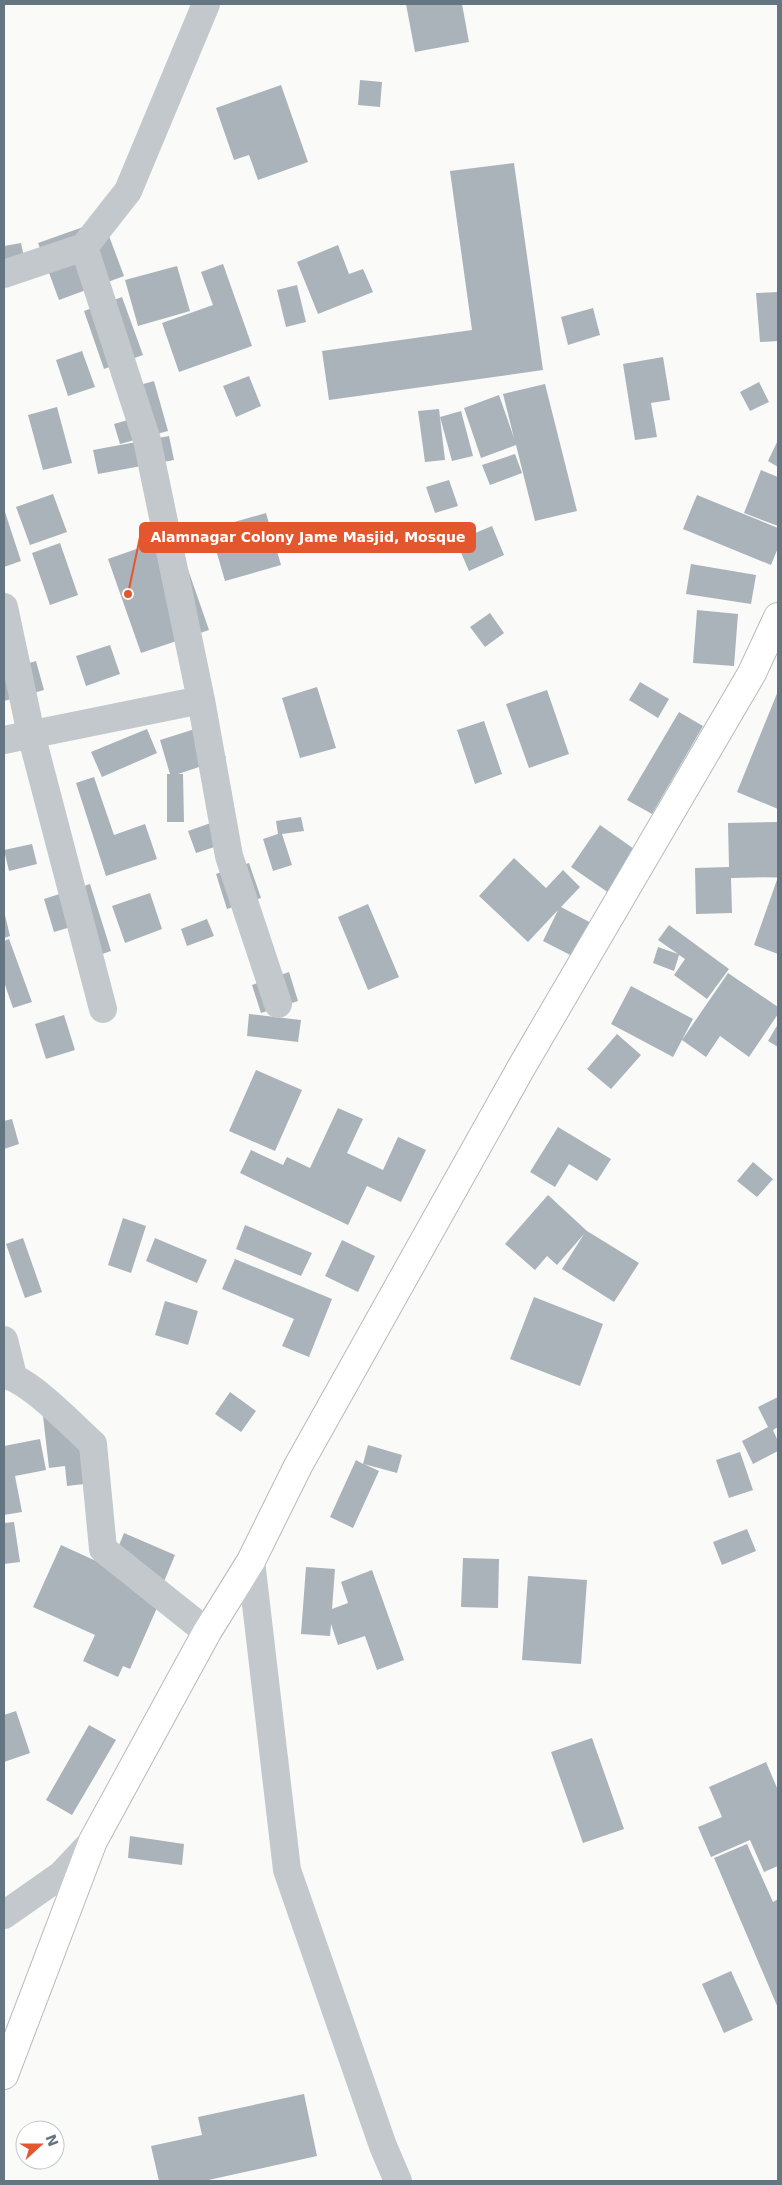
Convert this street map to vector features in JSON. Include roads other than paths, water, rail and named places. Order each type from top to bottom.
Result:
[{"type":"main road","points":[[4,2075],[93,1841],[207,1632],[251,1561],[312,1440],[521,1068],[752,673],[777,621]]},
{"type":"street","points":[[4,274],[84,247],[128,190],[206,4]]},
{"type":"street","points":[[84,247],[147,440],[201,700],[229,856],[278,1004]]},
{"type":"street","points":[[4,607],[31,734],[103,1009]]},
{"type":"street","points":[[4,740],[201,700]]},
{"type":"street","points":[[4,1340],[8,1375],[48,1402],[92,1444],[103,1549],[207,1632]]},
{"type":"street","points":[[251,1561],[288,1870],[382,2146],[398,2181]]},
{"type":"street","points":[[4,1915],[61,1875],[93,1841]]},
{"type":"place","name":"Alamnagar Colony Jame Masjid, Mosque","points":[[128,594]]}]
